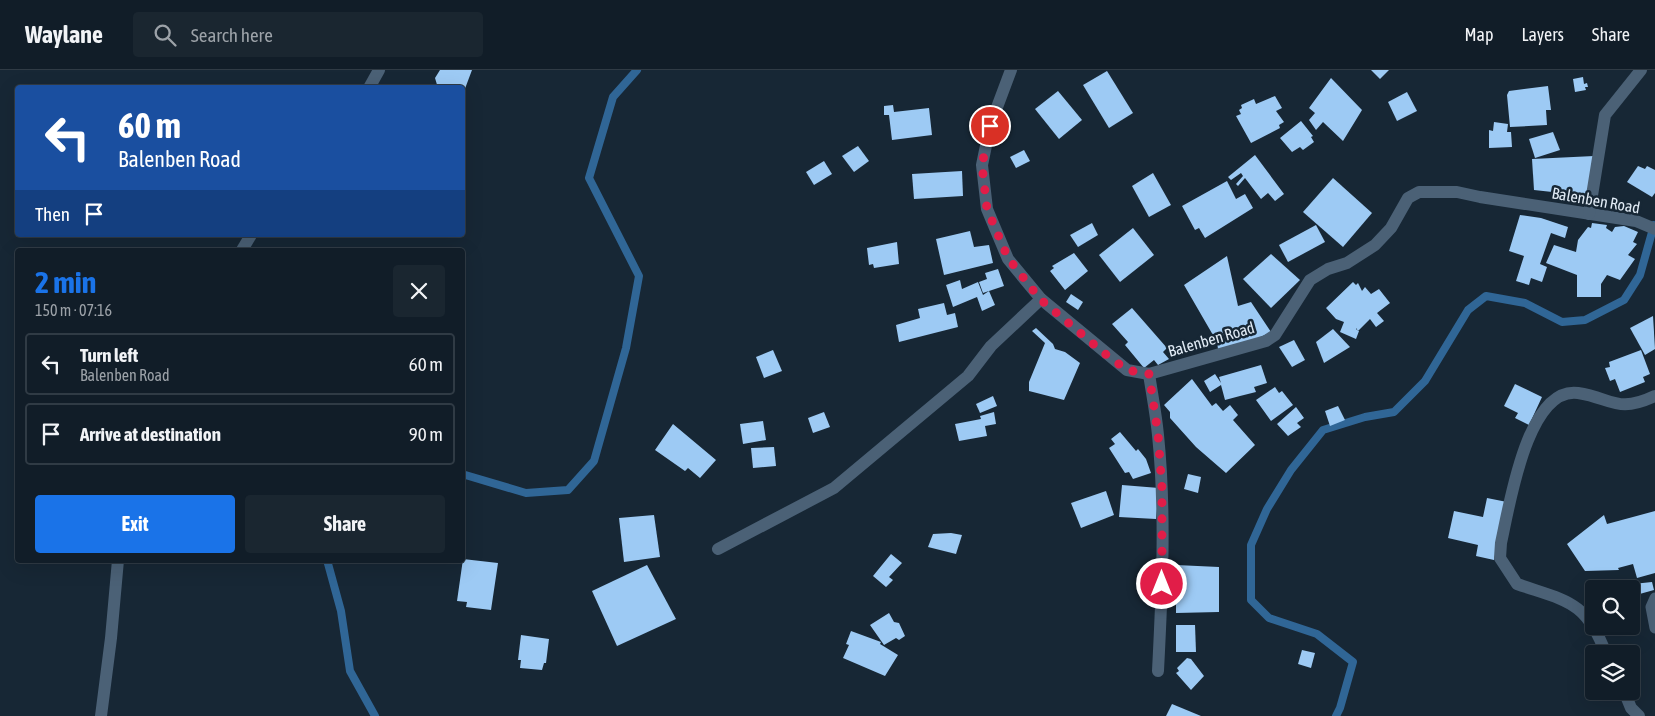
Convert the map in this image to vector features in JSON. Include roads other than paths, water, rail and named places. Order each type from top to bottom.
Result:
[{"type":"street","points":[[371,85],[379,70]]},
{"type":"street","name":"Balenben Road","points":[[1011,70],[990,126],[982,165],[987,209],[1008,258],[1040,299],[1127,370],[1149,374],[1266,341],[1275,335],[1310,280],[1328,269],[1347,263],[1375,244],[1391,228],[1408,198],[1419,192],[1457,192],[1636,221],[1655,229]]},
{"type":"street","points":[[1589,214],[1606,115],[1641,70]]},
{"type":"street","points":[[243,248],[250,237]]},
{"type":"street","points":[[718,549],[834,488],[968,376],[992,346],[1040,299]]},
{"type":"street","points":[[1149,374],[1158,434],[1162,488],[1162,604],[1158,671]]},
{"type":"street","points":[[1602,645],[1595,629],[1575,605],[1549,593],[1517,584],[1500,558],[1501,543],[1526,446],[1545,409],[1557,396],[1577,393],[1622,406],[1642,402],[1655,396]]},
{"type":"street","points":[[101,716],[118,563]]},
{"type":"street","points":[[1628,700],[1631,708],[1639,716]]},
{"type":"lane","points":[[1655,598],[1651,608],[1655,628]]},
{"type":"waterway","points":[[465,475],[526,493],[568,490],[594,461],[626,348],[639,276],[589,178],[613,97],[637,70]]},
{"type":"waterway","points":[[1336,716],[1353,662],[1317,634],[1269,618],[1251,600],[1251,545],[1267,509],[1291,470],[1323,430],[1365,417],[1394,412],[1425,381],[1468,310],[1486,296],[1525,303],[1562,322],[1585,320],[1624,300],[1640,275],[1654,225]]},
{"type":"waterway","points":[[328,563],[341,611],[350,671],[375,716]]}]
